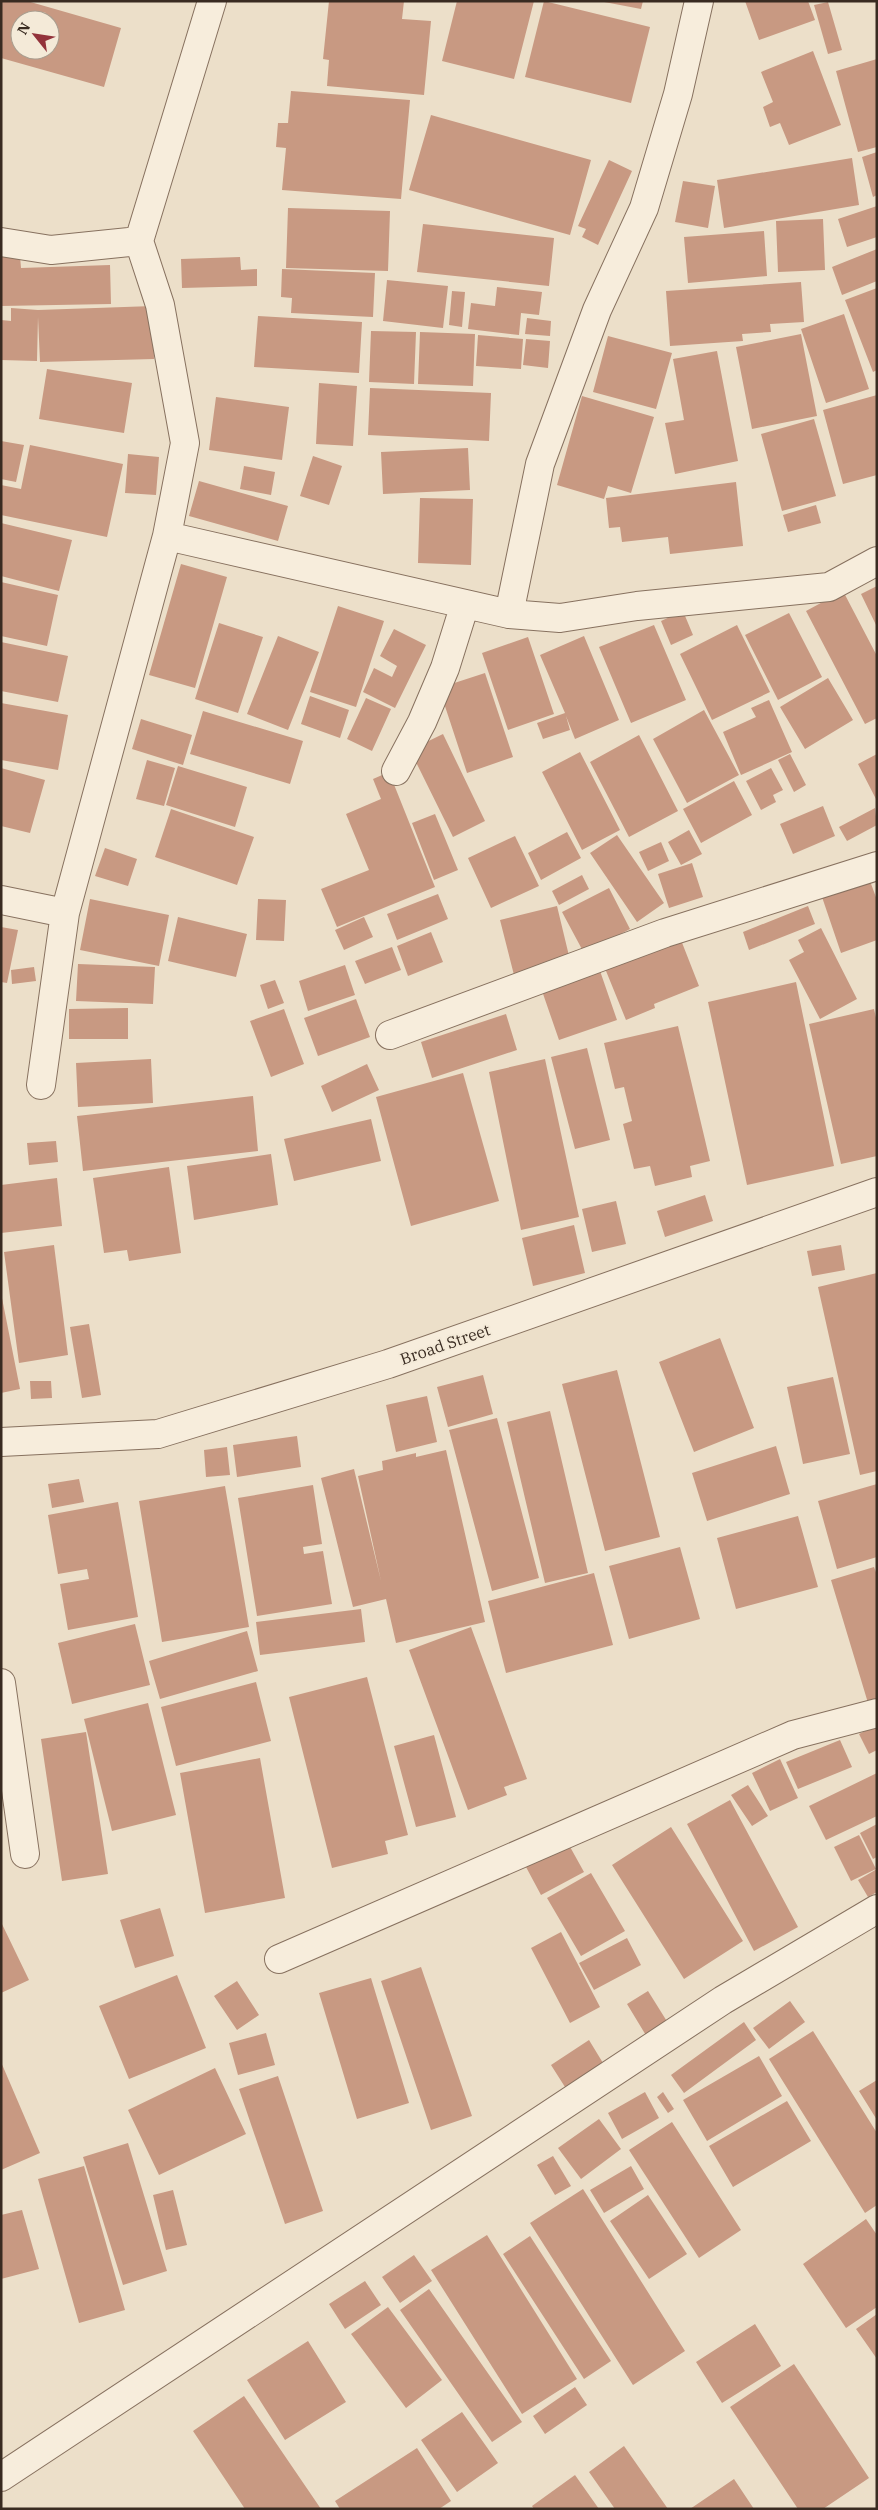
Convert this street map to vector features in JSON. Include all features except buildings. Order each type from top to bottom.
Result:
[{"type":"street","points":[[41,1084],[65,913],[167,536],[185,444],[160,305],[139,241],[212,1]]},
{"type":"street","points":[[508,614],[540,464],[596,310],[644,208],[678,94],[699,1]]},
{"type":"street","points":[[1,242],[51,250],[139,241]]},
{"type":"street","points":[[167,536],[508,614],[560,618],[636,606],[829,587],[877,561]]},
{"type":"street","points":[[396,771],[422,722],[445,668],[465,604]]},
{"type":"street","points":[[390,1035],[665,932],[877,866]]},
{"type":"street","points":[[1,900],[65,913]]},
{"type":"street","name":"Broad Street","points":[[1,1442],[158,1434],[388,1364],[877,1192]]},
{"type":"street","points":[[1,1683],[25,1854]]},
{"type":"street","points":[[279,1958],[792,1735],[877,1713]]},
{"type":"street","points":[[1,2477],[723,2000],[877,1909]]}]
